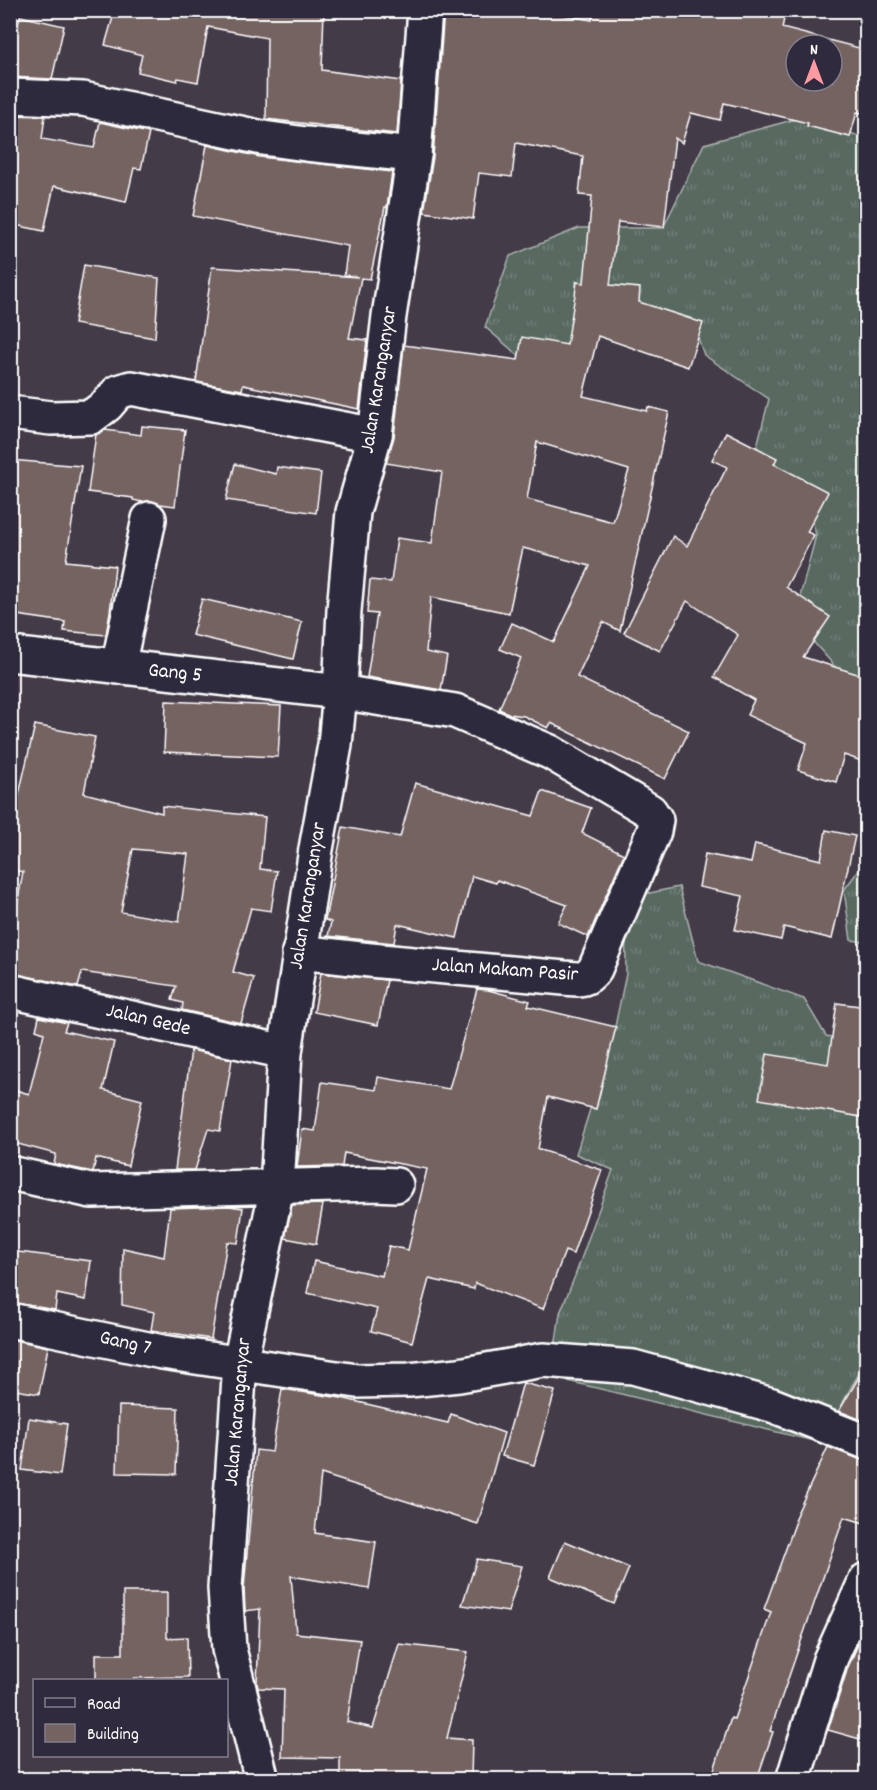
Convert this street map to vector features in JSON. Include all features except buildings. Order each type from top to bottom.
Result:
[{"type":"street","name":"Jalan Karanganyar","points":[[262,1779],[229,1649],[226,1612],[225,1588],[240,1363],[277,1187],[285,1052],[299,952],[335,745],[353,512],[375,435],[389,316],[414,155],[425,10]]},
{"type":"street","points":[[10,96],[83,99],[262,138],[414,155]]},
{"type":"street","points":[[10,413],[51,418],[91,417],[107,405],[118,392],[131,388],[375,435]]},
{"type":"street","points":[[118,667],[149,519]]},
{"type":"street","name":"Gang 5","points":[[10,654],[340,692]]},
{"type":"street","name":"Jalan Makam Pasir","points":[[299,952],[516,974],[580,979],[588,977],[595,969],[656,825],[656,820],[650,812],[550,752],[455,711],[340,692]]},
{"type":"street","name":"Jalan Gede","points":[[10,991],[285,1052]]},
{"type":"street","points":[[10,1173],[91,1191],[396,1185]]},
{"type":"street","name":"Gang 7","points":[[10,1320],[162,1352],[357,1381],[409,1380],[459,1375],[543,1360],[633,1367],[772,1405],[867,1442]]},
{"type":"street","points":[[793,1779],[830,1660],[867,1580]]},
{"type":"green space","points":[[807,116],[866,139],[866,715],[832,663],[794,620],[816,535],[804,483],[754,458],[769,399],[704,355],[691,318],[613,296],[576,281],[576,340],[526,362],[485,327],[510,256],[579,228],[663,228],[704,144]]},
{"type":"green space","points":[[866,860],[866,942],[851,940],[844,890]]},
{"type":"green space","points":[[679,887],[698,961],[804,999],[826,1036],[866,1042],[866,1362],[822,1443],[551,1377],[560,1313],[613,1170],[576,1154],[613,1036],[626,974],[625,898]]}]
